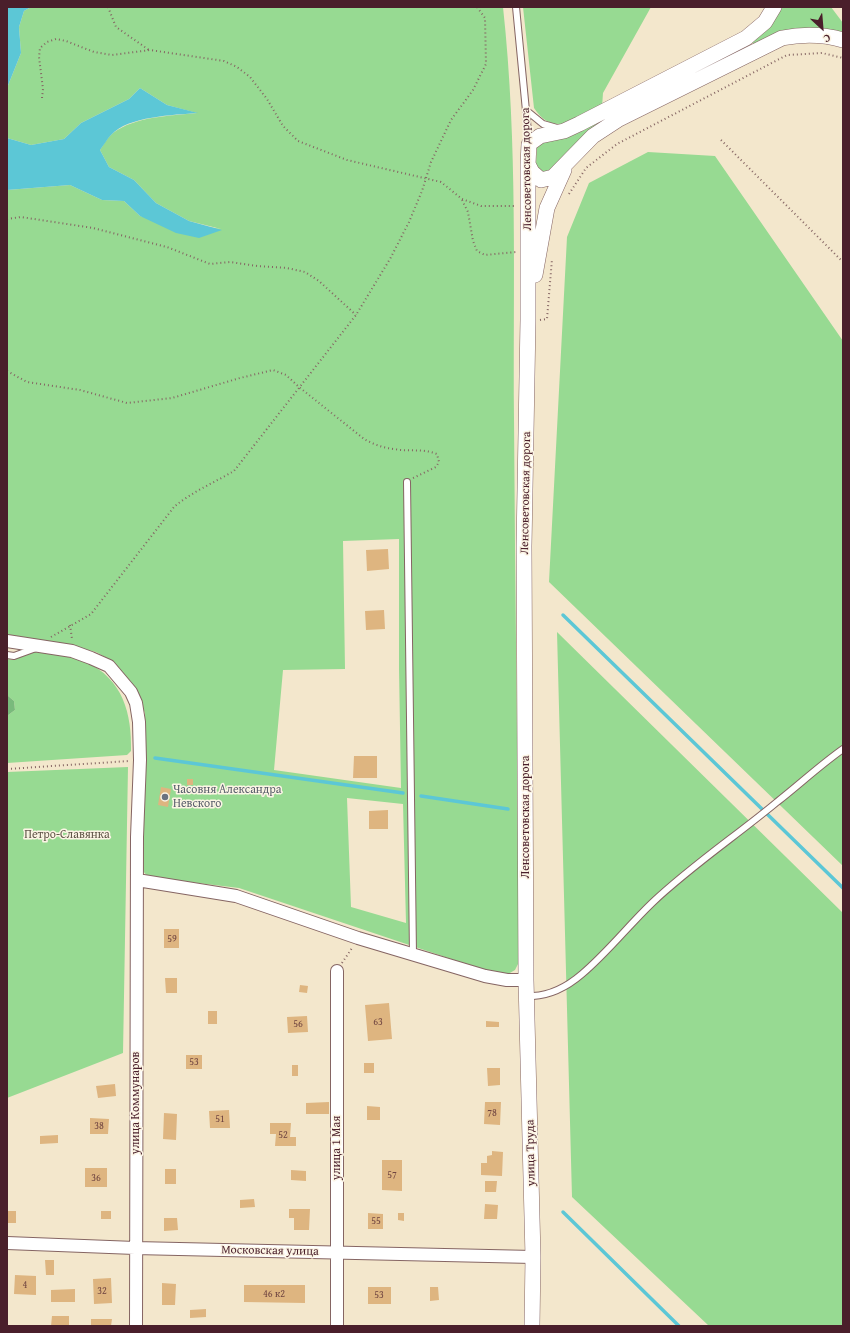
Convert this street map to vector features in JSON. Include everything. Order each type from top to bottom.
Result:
[{"type":"street","points":[[530,144],[540,136],[571,128],[746,38],[765,22],[774,7]]},
{"type":"street","points":[[528,164],[536,176],[541,180],[546,180],[559,172],[593,136],[619,119],[782,38],[802,34],[824,36],[843,40]]},
{"type":"street","name":"Ленсоветовская дорога","points":[[526,980],[524,546],[528,320],[528,164],[530,144]]},
{"type":"street","points":[[528,320],[547,208],[567,163]]},
{"type":"street","name":"улица Коммунаров","points":[[7,641],[72,651],[109,666],[131,692],[136,703],[139,722],[140,760],[137,880],[136,1326]]},
{"type":"street","points":[[137,880],[236,896],[358,938],[485,976],[507,980],[526,980]]},
{"type":"street","name":"улица 1 Мая","points":[[337,1326],[339,968]]},
{"type":"street","name":"улица Труда","points":[[526,980],[533,1257],[532,1326]]},
{"type":"street","name":"Московская улица","points":[[7,1244],[533,1257]]},
{"type":"lane","name":"Ленсоветовская дорога","points":[[516,7],[530,144]]},
{"type":"lane","points":[[527,111],[543,124],[560,128],[571,128]]},
{"type":"lane","points":[[407,482],[413,955]]},
{"type":"lane","points":[[7,655],[14,656],[41,646]]},
{"type":"lane","points":[[533,996],[545,995],[563,987],[582,974],[653,902],[746,825],[777,803],[815,769],[843,749]]},
{"type":"path","points":[[108,7],[116,27],[150,50]]},
{"type":"path","points":[[41,646],[51,637],[91,614],[174,507],[182,499],[209,486],[234,471],[356,314],[390,259],[409,222],[426,178],[430,162],[451,120],[473,90],[486,64],[485,18],[477,7]]},
{"type":"path","points":[[42,98],[43,89],[39,57],[40,48],[47,42],[56,39],[66,41],[94,52],[112,55],[150,50],[224,61],[237,67],[250,77],[267,99],[283,126],[298,141],[347,160],[441,182],[462,199],[481,206],[528,207]]},
{"type":"path","points":[[565,201],[586,168],[617,144],[787,55],[822,53],[843,58]]},
{"type":"path","points":[[722,140],[843,262]]},
{"type":"path","points":[[462,199],[468,212],[473,241],[478,251],[485,255],[528,252]]},
{"type":"path","points":[[7,219],[21,217],[93,228],[167,247],[210,264],[230,262],[287,268],[299,271],[319,281],[356,314]]},
{"type":"path","points":[[528,320],[547,319],[552,254]]},
{"type":"path","points":[[7,371],[27,382],[80,390],[127,403],[172,398],[240,378],[274,370],[286,375],[364,439],[394,449],[427,450],[437,454],[439,462],[436,467],[407,482]]},
{"type":"path","points":[[7,769],[140,760]]},
{"type":"path","points":[[339,968],[355,943]]},
{"type":"green space","points":[[31,7],[503,7],[511,110],[514,213],[514,487],[519,962],[515,970],[508,974],[481,969],[239,888],[148,877],[143,871],[141,864],[145,713],[135,689],[114,662],[96,652],[76,647],[7,636],[7,190],[70,185],[102,200],[124,201],[140,216],[221,229],[189,221],[156,203],[134,180],[109,167],[100,150],[111,135],[122,127],[143,120],[197,113],[167,105],[140,88],[129,99],[81,123],[64,139],[31,145],[7,138],[7,88],[21,53],[19,27],[24,11]],"holes":[[[399,539],[401,788],[274,770],[283,670],[345,669],[343,541]],[[347,798],[403,804],[406,923],[351,907]]]},
{"type":"green space","points":[[523,7],[651,7],[603,93],[602,107],[575,120],[558,124],[549,122],[541,117],[534,108]]},
{"type":"green space","points":[[780,7],[831,7],[843,23],[843,34],[754,44],[751,42]]},
{"type":"green space","points":[[600,121],[602,124],[555,170],[540,174],[536,164],[537,146],[544,142],[578,133]]},
{"type":"green space","points":[[648,152],[715,156],[843,341],[843,866],[549,582],[567,237],[589,183]]},
{"type":"green space","points":[[557,632],[843,913],[843,1326],[709,1326],[572,1197]]},
{"type":"green space","points":[[35,652],[54,654],[86,662],[99,669],[109,678],[123,699],[127,711],[130,724],[131,751],[127,755],[7,763],[7,716],[15,710],[14,701],[7,695],[7,659],[13,660]]},
{"type":"green space","points":[[7,695],[14,701],[15,710],[7,716]]},
{"type":"green space","name":"Петро-Славянка","points":[[128,767],[123,1053],[7,1098],[7,772]]},
{"type":"water","points":[[7,7],[31,7],[24,11],[19,27],[21,53],[7,88]]},
{"type":"water","points":[[140,88],[167,105],[198,113],[140,120],[119,129],[110,137],[100,150],[109,167],[134,180],[156,203],[189,221],[222,230],[199,238],[176,233],[140,216],[124,201],[102,200],[70,185],[7,190],[7,138],[31,145],[64,139],[81,123],[129,99]]},
{"type":"building","points":[[388,549],[389,569],[367,571],[366,550]]},
{"type":"building","points":[[384,610],[385,629],[366,630],[365,611]]},
{"type":"building","points":[[354,756],[377,756],[377,778],[353,778]]},
{"type":"building","points":[[187,779],[193,779],[193,785],[187,785]]},
{"type":"building","name":"Часовня Александра Невского","points":[[161,787],[171,789],[168,807],[158,805]]},
{"type":"building","points":[[388,810],[388,829],[369,829],[369,811]]},
{"type":"building","points":[[164,929],[179,929],[179,948],[164,948]]},
{"type":"building","points":[[165,978],[177,978],[177,993],[166,993]]},
{"type":"building","points":[[300,985],[308,986],[307,993],[299,992]]},
{"type":"building","points":[[389,1003],[392,1039],[368,1041],[365,1005]]},
{"type":"building","points":[[208,1011],[217,1011],[217,1024],[208,1024]]},
{"type":"building","points":[[307,1016],[308,1032],[288,1033],[287,1017]]},
{"type":"building","points":[[486,1021],[499,1022],[499,1027],[486,1027]]},
{"type":"building","points":[[186,1055],[202,1055],[202,1069],[186,1069]]},
{"type":"building","points":[[364,1063],[374,1063],[374,1073],[364,1073]]},
{"type":"building","points":[[292,1065],[298,1065],[298,1076],[292,1076]]},
{"type":"building","points":[[487,1068],[500,1068],[500,1085],[488,1086]]},
{"type":"building","points":[[115,1084],[116,1096],[98,1098],[96,1086]]},
{"type":"building","points":[[329,1102],[329,1114],[306,1114],[306,1103]]},
{"type":"building","points":[[485,1102],[501,1102],[500,1125],[484,1124]]},
{"type":"building","points":[[367,1106],[380,1107],[380,1120],[367,1120]]},
{"type":"building","points":[[229,1110],[230,1128],[210,1128],[209,1111]]},
{"type":"building","points":[[164,1113],[177,1114],[176,1140],[163,1139]]},
{"type":"building","points":[[90,1118],[109,1119],[108,1134],[90,1134]]},
{"type":"building","points":[[270,1123],[291,1123],[290,1137],[296,1137],[296,1146],[275,1146],[276,1134],[270,1134]]},
{"type":"building","points":[[58,1135],[58,1143],[40,1144],[40,1136]]},
{"type":"building","points":[[492,1151],[503,1152],[502,1176],[481,1175],[481,1163],[487,1163],[487,1156],[492,1155]]},
{"type":"building","points":[[382,1160],[402,1160],[402,1191],[382,1190]]},
{"type":"building","points":[[85,1168],[107,1168],[107,1187],[85,1187]]},
{"type":"building","points":[[165,1169],[176,1169],[176,1184],[165,1184]]},
{"type":"building","points":[[291,1170],[306,1171],[306,1181],[291,1180]]},
{"type":"building","points":[[485,1181],[497,1181],[496,1192],[485,1192]]},
{"type":"building","points":[[254,1199],[255,1207],[240,1208],[240,1200]]},
{"type":"building","points":[[485,1204],[498,1205],[497,1219],[484,1219]]},
{"type":"building","points":[[289,1209],[310,1209],[309,1230],[294,1230],[294,1218],[289,1218]]},
{"type":"building","points":[[7,1211],[16,1211],[16,1223],[7,1223]]},
{"type":"building","points":[[101,1211],[111,1211],[111,1219],[101,1219]]},
{"type":"building","points":[[368,1213],[383,1214],[383,1229],[368,1229]]},
{"type":"building","points":[[398,1213],[404,1213],[404,1221],[398,1220]]},
{"type":"building","points":[[164,1218],[177,1218],[178,1230],[164,1231]]},
{"type":"building","points":[[45,1260],[54,1260],[54,1275],[46,1275]]},
{"type":"building","points":[[15,1275],[36,1276],[36,1295],[14,1294]]},
{"type":"building","points":[[111,1278],[112,1303],[94,1304],[93,1279]]},
{"type":"building","points":[[162,1283],[176,1284],[175,1305],[162,1305]]},
{"type":"building","points":[[244,1285],[305,1285],[305,1303],[244,1302]]},
{"type":"building","points":[[368,1287],[391,1287],[391,1304],[368,1304]]},
{"type":"building","points":[[430,1287],[438,1287],[439,1300],[430,1301]]},
{"type":"building","points":[[75,1289],[75,1302],[51,1302],[51,1290]]},
{"type":"building","points":[[206,1309],[206,1317],[190,1318],[190,1310]]},
{"type":"building","points":[[52,1316],[69,1316],[69,1326],[51,1326]]},
{"type":"building","points":[[91,1319],[112,1319],[111,1326],[91,1326]]},
{"type":"waterway","points":[[563,615],[843,888]]},
{"type":"waterway","points":[[155,758],[403,793]]},
{"type":"waterway","points":[[421,796],[508,809]]},
{"type":"waterway","points":[[563,1212],[679,1326]]},
{"type":"place","name":"Часовня Александра Невского","points":[[165,797]]}]
